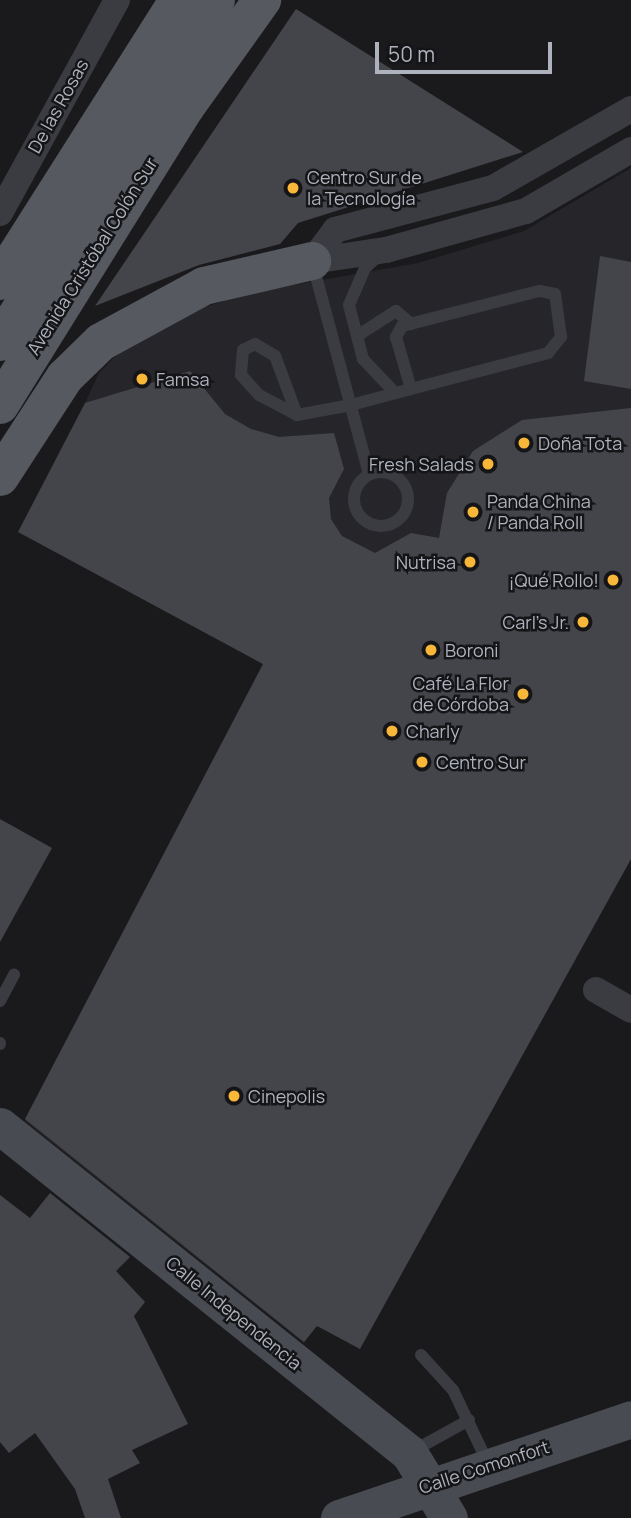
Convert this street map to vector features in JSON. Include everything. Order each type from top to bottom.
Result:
[{"type":"main road","points":[[0,281],[178,0]]},
{"type":"main road","points":[[0,342],[216,0]]},
{"type":"main road","name":"Avenida Cristóbal Colón Sur","points":[[0,405],[185,108],[262,0]]},
{"type":"main road","points":[[0,477],[65,377],[101,342],[204,286],[312,261]]},
{"type":"street","name":"De las Rosas","points":[[0,213],[117,0]]},
{"type":"street","points":[[312,261],[335,230],[493,187],[631,109]]},
{"type":"street","points":[[312,261],[386,250],[526,211],[631,150]]},
{"type":"street","points":[[596,990],[631,1010]]},
{"type":"street","name":"Calle Independencia","points":[[0,1126],[409,1453],[449,1518]]},
{"type":"street","name":"Calle Comonfort","points":[[339,1518],[429,1485],[631,1419]]},
{"type":"lane","points":[[386,250],[354,287],[349,305],[357,336],[376,378],[395,393]]},
{"type":"lane","points":[[312,261],[369,474],[354,497],[357,511],[366,522],[394,524],[405,514],[406,487],[397,476],[369,474]]},
{"type":"lane","points":[[297,415],[275,356],[255,344],[243,350],[242,375],[259,394],[297,415],[351,405],[548,353],[561,337],[562,308],[555,294],[539,291],[411,324],[396,331],[411,389]]},
{"type":"lane","points":[[357,336],[396,311],[411,324]]},
{"type":"lane","points":[[0,1001],[14,975]]},
{"type":"lane","points":[[421,1355],[453,1390],[489,1465]]},
{"type":"lane","points":[[409,1453],[469,1420]]},
{"type":"shaded area","name":"Centro Sur","points":[[631,168],[631,859],[530,1035],[304,1343],[25,1121],[263,664],[85,403],[99,373],[145,326],[249,293],[418,263],[524,231]]},
{"type":"building","name":"Centro Sur de la Tecnología","points":[[296,9],[523,152],[298,223],[280,244],[199,265],[95,306]]},
{"type":"building","points":[[600,256],[631,262],[631,389],[584,381]]},
{"type":"building","name":"Centro Sur","points":[[190,371],[225,414],[251,429],[279,437],[334,433],[344,469],[329,498],[331,519],[342,536],[375,553],[411,533],[439,538],[447,493],[473,451],[522,420],[631,408],[631,859],[360,1349],[317,1326],[304,1342],[25,1119],[263,664],[18,532],[85,403]]},
{"type":"building","points":[[0,819],[52,848],[0,942]]},
{"type":"building","points":[[50,1193],[130,1257],[116,1271],[145,1302],[134,1316],[188,1424],[132,1450],[140,1463],[108,1479],[121,1518],[85,1518],[75,1489],[35,1433],[9,1453],[0,1442],[0,1195],[30,1218]]},
{"type":"place","name":"Centro Sur de la Tecnología","points":[[293,188]]},
{"type":"place","name":"Famsa","points":[[142,379]]},
{"type":"place","name":"Doña Tota","points":[[524,443]]},
{"type":"place","name":"Fresh Salads","points":[[488,464]]},
{"type":"place","name":"Panda China / Panda Roll","points":[[473,512]]},
{"type":"place","name":"Nutrisa","points":[[470,562]]},
{"type":"place","name":"¡Qué Rollo!","points":[[613,580]]},
{"type":"place","name":"Carl's Jr.","points":[[583,622]]},
{"type":"place","name":"Boroni","points":[[431,650]]},
{"type":"place","name":"Café La Flor de Córdoba","points":[[523,694]]},
{"type":"place","name":"Charly","points":[[392,731]]},
{"type":"place","name":"Centro Sur","points":[[422,762]]},
{"type":"place","name":"Cinepolis","points":[[234,1096]]}]
